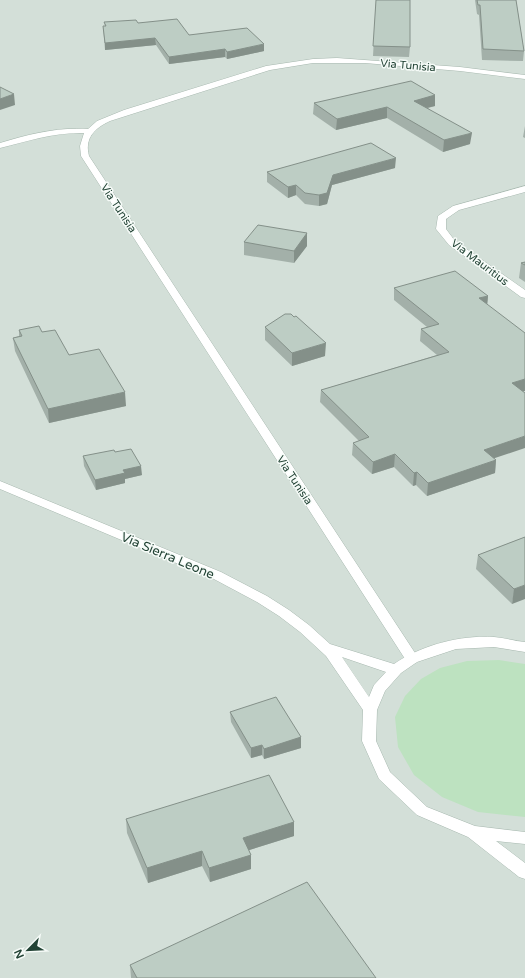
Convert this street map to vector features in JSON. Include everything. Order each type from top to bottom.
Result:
[{"type":"street","name":"Via Tunisia","points":[[412,659],[85,156],[84,143],[88,131],[104,120],[269,68],[307,62],[337,60],[365,61],[460,69],[525,77]]},
{"type":"street","points":[[0,146],[22,139],[67,130],[88,131]]},
{"type":"street","name":"Via Mauritius","points":[[525,189],[456,208],[441,218],[441,229],[452,243],[525,295]]},
{"type":"street","name":"Via Sierra Leone","points":[[0,484],[208,571],[253,593],[291,619],[324,646],[348,677],[370,710]]},
{"type":"street","points":[[525,647],[494,642],[454,644],[412,659],[396,670],[379,689],[370,710],[369,741],[384,775],[422,811],[473,832],[525,872]]},
{"type":"street","name":"Via Sierra Leone","points":[[324,646],[396,670]]},
{"type":"street","points":[[473,832],[525,838]]},
{"type":"shaded area","points":[[0,0],[525,0],[525,978],[0,978]]},
{"type":"green space","points":[[499,660],[525,664],[525,817],[478,812],[442,797],[414,775],[398,747],[395,717],[405,696],[421,679],[440,668],[467,661]]},
{"type":"building","points":[[376,0],[410,0],[410,47],[373,46]]},
{"type":"building","points":[[477,0],[516,0],[524,51],[483,49],[480,5],[478,5]]},
{"type":"building","points":[[177,19],[189,35],[247,28],[264,44],[227,52],[225,49],[169,57],[155,38],[105,43],[103,26],[106,26],[104,22],[136,20],[138,23]]},
{"type":"building","points":[[411,81],[435,95],[414,101],[472,133],[444,140],[387,107],[337,119],[314,103]]},
{"type":"building","points":[[0,87],[14,94],[0,99]]},
{"type":"building","points":[[371,143],[396,158],[333,175],[327,193],[319,195],[305,193],[296,185],[288,187],[267,172]]},
{"type":"building","points":[[258,225],[307,233],[294,251],[244,242]]},
{"type":"building","points":[[455,271],[488,296],[479,298],[525,333],[525,379],[512,383],[525,393],[525,436],[484,450],[496,460],[428,483],[417,472],[414,473],[395,454],[373,462],[353,443],[369,437],[321,390],[449,352],[421,329],[439,324],[394,288]]},
{"type":"building","points":[[285,314],[291,314],[294,317],[296,316],[326,343],[292,353],[265,327]]},
{"type":"building","points":[[39,326],[42,332],[55,330],[69,355],[99,349],[125,392],[48,409],[13,338],[22,336],[19,330]]},
{"type":"building","points":[[131,449],[141,466],[123,470],[125,473],[95,480],[83,456],[114,450],[115,452]]},
{"type":"building","points":[[525,537],[525,585],[514,589],[478,555]]},
{"type":"building","points":[[276,697],[301,737],[264,749],[262,745],[251,748],[230,712]]},
{"type":"building","points":[[269,775],[294,822],[243,838],[251,855],[209,868],[202,851],[147,868],[126,819]]},
{"type":"building","points":[[307,882],[376,978],[137,978],[130,965]]}]
